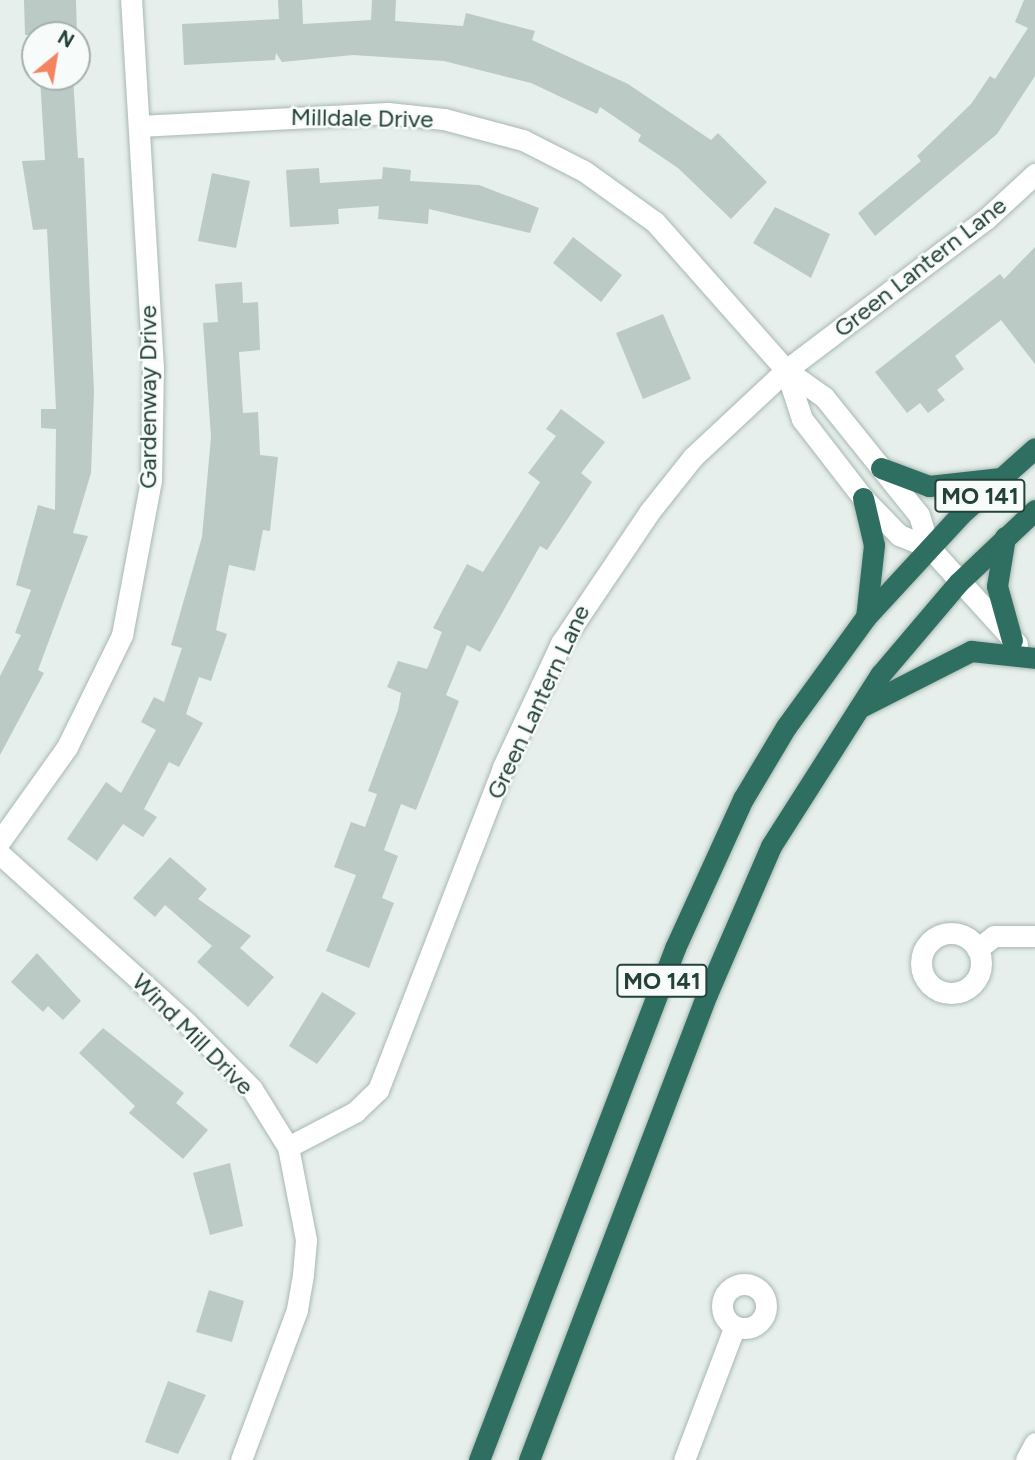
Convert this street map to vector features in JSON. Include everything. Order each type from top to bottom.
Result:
[{"type":"highway","name":"MO 141","points":[[479,1460],[706,873],[786,727],[866,617],[929,547],[999,478],[1035,448]]},
{"type":"highway","points":[[881,468],[929,486],[999,478]]},
{"type":"highway","points":[[863,498],[874,545],[866,617]]},
{"type":"highway","name":"MO 141","points":[[529,1460],[736,922],[771,846],[851,713],[958,583],[1035,510]]},
{"type":"highway","points":[[1005,537],[997,586],[1012,640]]},
{"type":"highway","points":[[851,713],[971,651],[1035,658]]},
{"type":"street","name":"Gardenway Drive","points":[[0,841],[67,747],[122,635],[151,480],[153,368],[131,0]]},
{"type":"street","name":"Milldale Drive","points":[[139,126],[388,113],[444,119],[523,140],[584,171],[655,222],[786,370],[824,397],[919,516],[929,547]]},
{"type":"street","name":"Green Lantern Lane","points":[[288,1147],[355,1112],[378,1090],[503,767],[595,584],[693,457],[786,370],[986,219],[1035,174]]},
{"type":"street","name":"Milldale Drive","points":[[786,370],[802,419],[863,498],[899,535],[929,547]]},
{"type":"street","points":[[929,547],[958,583],[1012,640],[1035,658]]},
{"type":"street","name":"Wind Mill Drive","points":[[0,855],[224,1061],[252,1090],[288,1147],[306,1240],[303,1275],[297,1310],[241,1460]]},
{"type":"street","points":[[977,949],[994,936],[1035,936]]},
{"type":"street","points":[[684,1460],[736,1326]]},
{"type":"street","points":[[1026,1460],[1035,1443]]},
{"type":"building","points":[[24,0],[76,0],[77,21],[25,21]]},
{"type":"building","points":[[278,0],[302,0],[303,24],[371,20],[372,0],[396,0],[395,21],[463,26],[466,13],[535,31],[532,40],[628,84],[711,140],[718,133],[767,182],[731,219],[678,168],[638,141],[641,135],[600,107],[597,114],[531,83],[444,61],[353,55],[282,62],[276,53],[275,60],[184,65],[182,24],[279,19]]},
{"type":"building","points":[[1024,0],[1035,0],[1035,76],[997,134],[875,236],[858,213],[921,161],[917,156],[971,104],[990,76],[995,79],[1028,28],[1015,22]]},
{"type":"building","points":[[41,91],[74,91],[78,158],[84,158],[94,392],[91,473],[73,533],[88,536],[38,670],[44,673],[0,755],[0,676],[21,635],[15,633],[31,590],[16,585],[38,505],[55,510],[56,429],[41,428],[41,409],[56,409],[47,229],[33,230],[22,161],[45,160]]},
{"type":"building","points":[[383,167],[411,170],[410,181],[479,185],[539,208],[530,233],[429,209],[428,224],[378,219],[379,206],[338,209],[339,224],[290,227],[286,170],[319,168],[320,183],[382,179]]},
{"type":"building","points":[[212,173],[250,181],[236,248],[198,241]]},
{"type":"building","points":[[775,207],[830,234],[811,278],[753,243]]},
{"type":"building","points":[[573,237],[622,275],[601,302],[553,263]]},
{"type":"building","points":[[1035,247],[1035,364],[1001,320],[955,356],[964,369],[937,390],[945,400],[928,413],[920,403],[907,413],[875,372],[1000,274],[1004,279]]},
{"type":"building","points":[[242,282],[243,303],[258,302],[260,350],[239,352],[243,413],[258,412],[260,455],[278,457],[270,531],[263,530],[255,571],[229,565],[216,630],[227,634],[211,681],[199,677],[186,714],[203,723],[179,767],[169,762],[144,809],[157,817],[143,837],[123,824],[97,861],[67,839],[106,782],[121,793],[156,730],[141,722],[154,697],[164,702],[182,648],[171,645],[202,537],[211,437],[203,323],[218,322],[215,284]]},
{"type":"building","points":[[663,314],[691,379],[643,399],[616,333]]},
{"type":"building","points":[[561,409],[605,442],[581,473],[592,482],[547,550],[540,546],[480,652],[467,645],[446,695],[459,701],[416,810],[401,804],[384,850],[398,856],[382,898],[394,903],[369,968],[326,951],[356,875],[334,867],[351,822],[365,827],[377,794],[368,791],[398,710],[401,693],[387,687],[398,661],[427,669],[442,632],[433,628],[467,564],[483,572],[540,482],[528,473],[556,436],[546,429]]},
{"type":"building","points":[[170,857],[207,889],[198,899],[251,936],[240,948],[274,977],[248,1007],[197,962],[212,946],[165,905],[155,917],[133,898]]},
{"type":"building","points":[[37,953],[81,1001],[63,1020],[48,1006],[43,1012],[11,982]]},
{"type":"building","points":[[322,992],[356,1013],[317,1064],[289,1046]]},
{"type":"building","points":[[103,1028],[184,1093],[176,1103],[208,1130],[183,1159],[129,1113],[135,1106],[79,1053]]},
{"type":"building","points":[[230,1163],[243,1226],[210,1235],[193,1173]]},
{"type":"building","points":[[209,1290],[244,1301],[232,1342],[196,1332]]},
{"type":"building","points":[[168,1381],[206,1395],[178,1454],[145,1442]]}]
